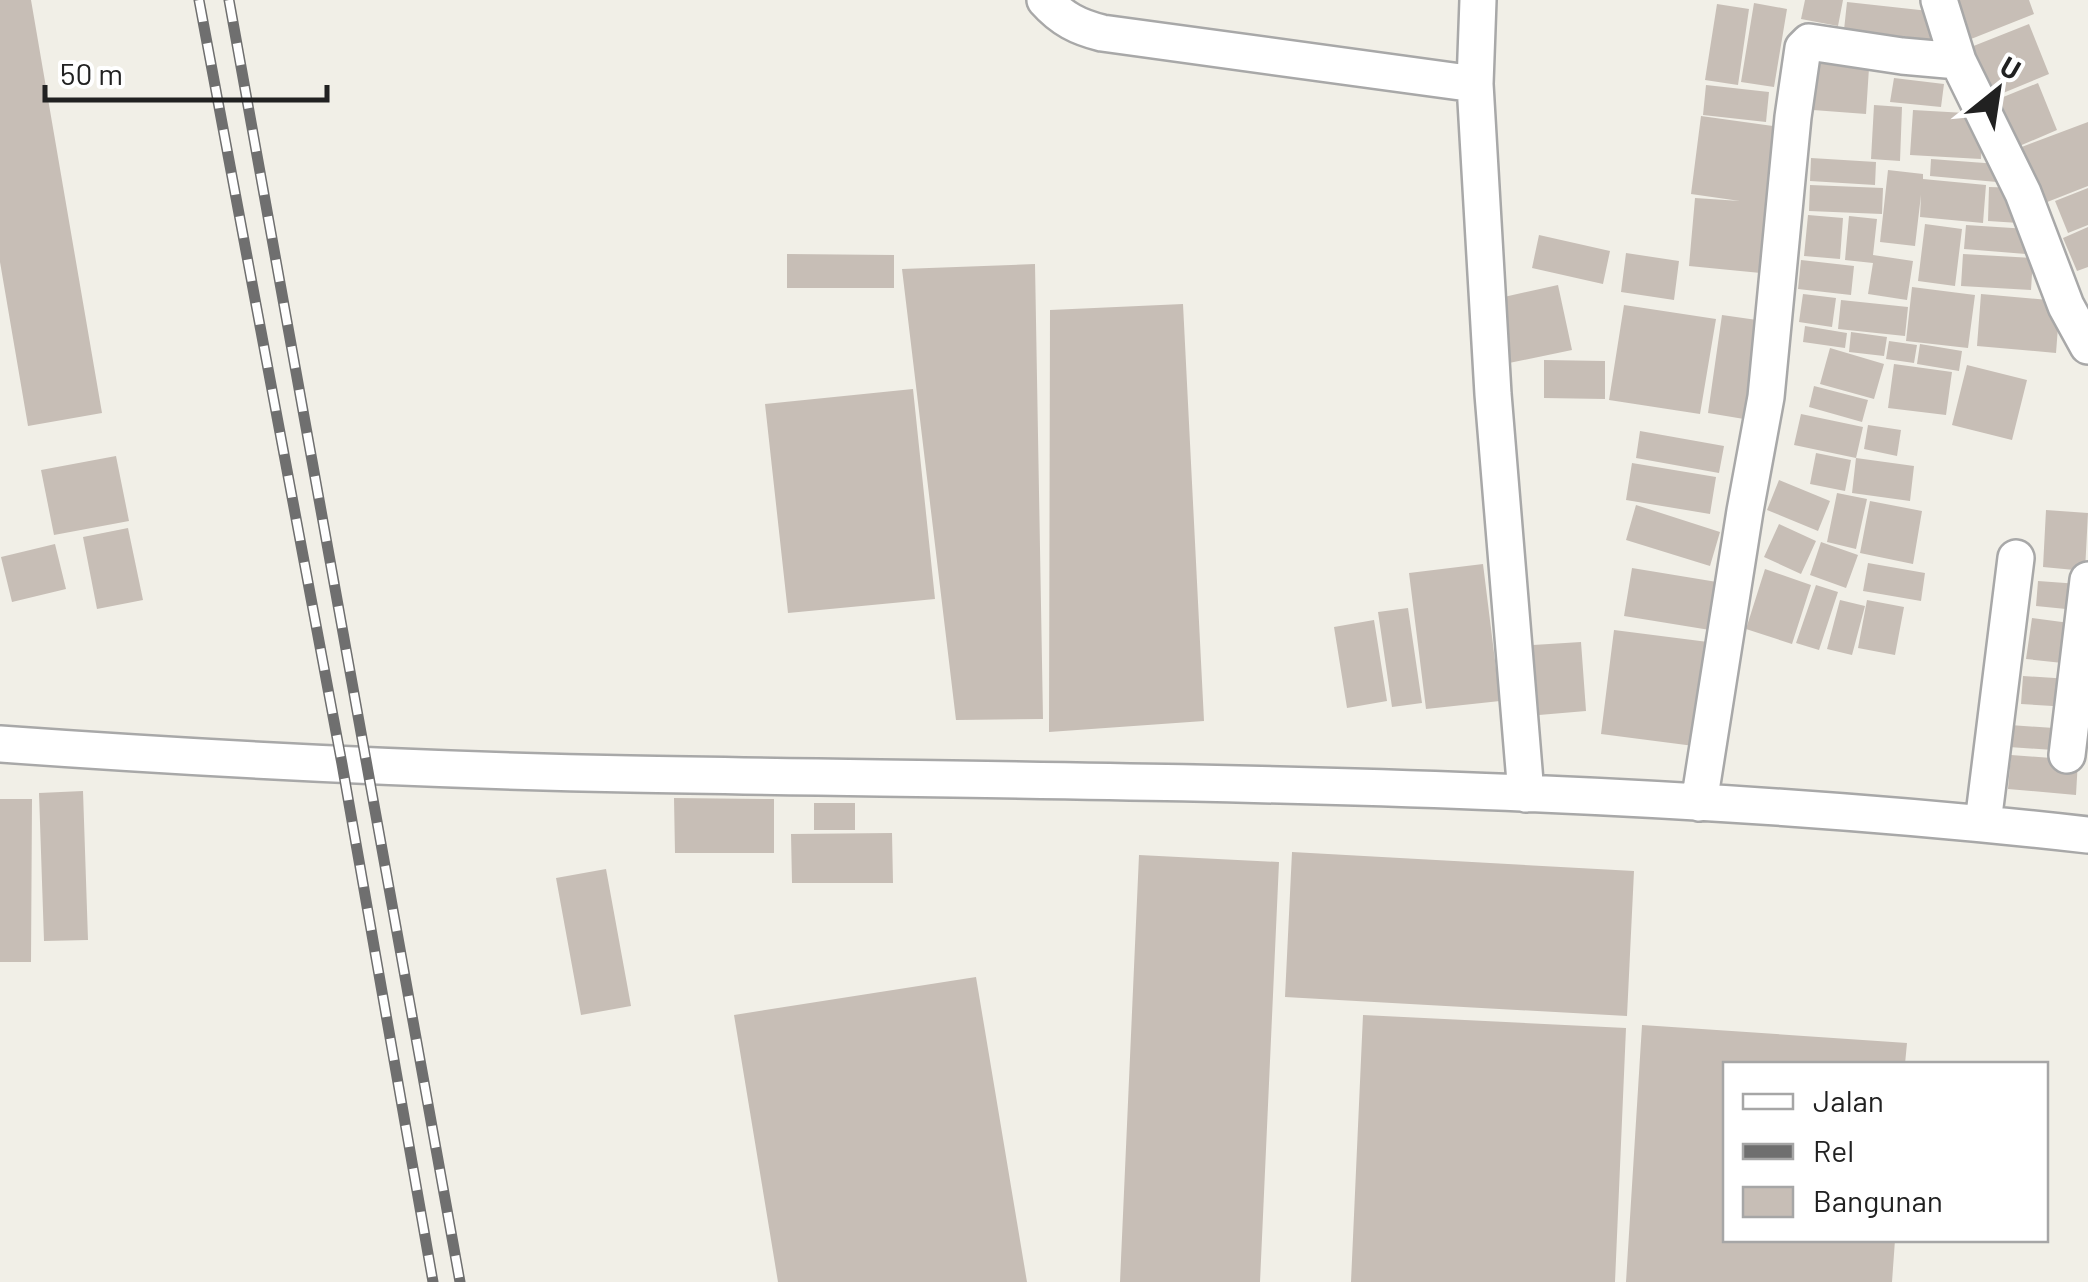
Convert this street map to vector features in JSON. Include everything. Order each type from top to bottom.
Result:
[{"type":"street","points":[[1045,0],[1066,20],[1102,33],[1475,84]]},
{"type":"street","points":[[1478,0],[1475,84],[1494,394],[1526,794]]},
{"type":"street","points":[[1938,0],[1958,60],[2024,192],[2066,306],[2088,346]]},
{"type":"street","points":[[1699,803],[1766,397],[1803,48],[1809,42],[1958,60]]},
{"type":"street","points":[[1983,823],[2016,558]]},
{"type":"street","points":[[2067,756],[2088,580]]},
{"type":"street","points":[[0,744],[201,758],[629,774],[1058,780],[1526,794],[1983,823],[2088,835]]},
{"type":"building","points":[[0,0],[31,0],[102,413],[28,426],[0,262]]},
{"type":"building","points":[[1805,0],[1843,0],[1838,26],[1801,19]]},
{"type":"building","points":[[1959,0],[2029,0],[2034,14],[1966,41],[1950,4]]},
{"type":"building","points":[[1847,2],[1938,12],[1935,40],[1844,30]]},
{"type":"building","points":[[1754,3],[1787,9],[1774,87],[1741,82]]},
{"type":"building","points":[[1717,4],[1749,9],[1738,85],[1705,80]]},
{"type":"building","points":[[2029,24],[2049,74],[1991,98],[1971,47]]},
{"type":"building","points":[[1816,63],[1869,68],[1866,114],[1813,110]]},
{"type":"building","points":[[1894,78],[1944,84],[1941,107],[1890,102]]},
{"type":"building","points":[[2038,83],[2057,130],[2010,150],[1991,102]]},
{"type":"building","points":[[1706,85],[1769,92],[1766,122],[1703,115]]},
{"type":"building","points":[[1874,105],[1902,107],[1900,161],[1871,159]]},
{"type":"building","points":[[1913,110],[1983,114],[1981,159],[1910,155]]},
{"type":"building","points":[[1701,116],[1788,128],[1771,274],[1689,266],[1695,198],[1740,201],[1691,194]]},
{"type":"building","points":[[2088,122],[2088,186],[2037,206],[2019,148]]},
{"type":"building","points":[[1811,158],[1876,162],[1875,185],[1810,181]]},
{"type":"building","points":[[1931,159],[1998,164],[1997,182],[1930,176]]},
{"type":"building","points":[[1888,170],[1923,174],[1923,179],[1986,185],[1983,223],[1920,217],[1921,195],[1915,246],[1880,242]]},
{"type":"building","points":[[1810,185],[1883,188],[1882,214],[1809,211]]},
{"type":"building","points":[[1989,187],[2021,188],[2019,223],[1988,221]]},
{"type":"building","points":[[2088,188],[2088,225],[2068,233],[2055,201]]},
{"type":"building","points":[[1808,215],[1843,218],[1840,259],[1804,256]]},
{"type":"building","points":[[1849,216],[1877,219],[1873,255],[1913,261],[1907,300],[1868,294],[1873,263],[1845,260]]},
{"type":"building","points":[[1925,224],[1962,229],[1955,286],[1918,281]]},
{"type":"building","points":[[1966,225],[2028,229],[2026,254],[1964,249]]},
{"type":"building","points":[[2088,227],[2088,267],[2077,271],[2063,238]]},
{"type":"building","points":[[1539,235],[1610,251],[1603,284],[1532,268]]},
{"type":"building","points":[[1626,253],[1679,261],[1674,300],[1621,292]]},
{"type":"building","points":[[787,254],[894,255],[894,288],[787,288]]},
{"type":"building","points":[[1963,254],[2033,258],[2031,290],[1961,286]]},
{"type":"building","points":[[1801,260],[1854,266],[1851,295],[1798,289]]},
{"type":"building","points":[[1035,264],[1043,719],[956,720],[902,269]]},
{"type":"building","points":[[1558,285],[1572,350],[1509,363],[1495,299]]},
{"type":"building","points":[[1912,287],[1975,295],[1968,348],[1906,341]]},
{"type":"building","points":[[1803,294],[1836,298],[1832,327],[1799,322]]},
{"type":"building","points":[[1981,294],[2060,301],[2056,353],[1977,346]]},
{"type":"building","points":[[1841,300],[1908,307],[1905,336],[1838,329]]},
{"type":"building","points":[[1183,304],[1204,721],[1049,732],[1050,310]]},
{"type":"building","points":[[1624,305],[1716,319],[1700,414],[1609,400]]},
{"type":"building","points":[[1722,315],[1764,321],[1750,420],[1708,413]]},
{"type":"building","points":[[1805,326],[1847,333],[1845,348],[1803,342]]},
{"type":"building","points":[[1851,332],[1887,337],[1884,356],[1849,352]]},
{"type":"building","points":[[1889,341],[1917,345],[1914,363],[1886,359]]},
{"type":"building","points":[[1920,344],[1962,351],[1959,371],[1917,364]]},
{"type":"building","points":[[1830,348],[1884,364],[1874,399],[1820,384]]},
{"type":"building","points":[[1544,360],[1605,361],[1605,399],[1544,398]]},
{"type":"building","points":[[1894,364],[1952,372],[1946,415],[1888,408]]},
{"type":"building","points":[[1967,365],[2027,380],[2012,440],[1952,425]]},
{"type":"building","points":[[1814,386],[1868,400],[1862,422],[1809,407]]},
{"type":"building","points":[[913,389],[935,599],[788,613],[765,404]]},
{"type":"building","points":[[1801,414],[1863,427],[1856,458],[1794,445]]},
{"type":"building","points":[[1868,425],[1901,430],[1897,456],[1864,449]]},
{"type":"building","points":[[1640,431],[1724,446],[1719,473],[1636,458]]},
{"type":"building","points":[[1816,453],[1851,460],[1845,491],[1810,484]]},
{"type":"building","points":[[116,456],[129,521],[54,535],[41,470]]},
{"type":"building","points":[[1856,458],[1914,466],[1910,501],[1852,493]]},
{"type":"building","points":[[1632,463],[1716,477],[1710,514],[1626,500]]},
{"type":"building","points":[[1779,480],[1830,501],[1818,531],[1767,510]]},
{"type":"building","points":[[1837,493],[1867,499],[1856,549],[1827,542]]},
{"type":"building","points":[[1870,501],[1922,511],[1913,564],[1860,553]]},
{"type":"building","points":[[1636,505],[1720,532],[1710,566],[1626,540]]},
{"type":"building","points":[[2046,510],[2088,513],[2085,571],[2043,567]]},
{"type":"building","points":[[1779,524],[1816,541],[1801,574],[1764,557]]},
{"type":"building","points":[[128,528],[143,600],[97,609],[83,537]]},
{"type":"building","points":[[1821,542],[1858,555],[1846,588],[1810,575]]},
{"type":"building","points":[[55,544],[66,589],[12,602],[1,557]]},
{"type":"building","points":[[1868,563],[1925,573],[1921,601],[1863,591]]},
{"type":"building","points":[[1483,564],[1500,701],[1426,709],[1409,573]]},
{"type":"building","points":[[1632,568],[1723,583],[1716,631],[1624,616]]},
{"type":"building","points":[[1765,569],[1811,585],[1792,644],[1746,629]]},
{"type":"building","points":[[2038,581],[2079,584],[2076,610],[2036,606]]},
{"type":"building","points":[[1816,585],[1838,592],[1819,650],[1796,643]]},
{"type":"building","points":[[1840,600],[1865,606],[1852,655],[1827,649]]},
{"type":"building","points":[[1867,600],[1904,607],[1895,655],[1858,648]]},
{"type":"building","points":[[1408,608],[1422,703],[1392,707],[1378,612]]},
{"type":"building","points":[[2032,618],[2077,624],[2072,664],[2026,659]]},
{"type":"building","points":[[1374,620],[1387,701],[1347,708],[1334,627]]},
{"type":"building","points":[[1614,630],[1708,642],[1694,746],[1601,734]]},
{"type":"building","points":[[1581,642],[1586,711],[1539,715],[1533,645]]},
{"type":"building","points":[[2023,676],[2070,679],[2069,707],[2021,704]]},
{"type":"building","points":[[2010,725],[2054,728],[2053,750],[2009,747]]},
{"type":"building","points":[[2011,755],[2078,760],[2076,795],[2008,789]]},
{"type":"building","points":[[83,791],[88,940],[44,941],[39,793]]},
{"type":"building","points":[[674,798],[774,799],[774,853],[675,853]]},
{"type":"building","points":[[0,799],[32,799],[31,962],[0,962]]},
{"type":"building","points":[[814,803],[855,803],[855,830],[814,830]]},
{"type":"building","points":[[892,833],[893,883],[792,883],[791,834]]},
{"type":"building","points":[[1292,852],[1634,871],[1627,1016],[1285,997]]},
{"type":"building","points":[[1139,855],[1279,862],[1260,1282],[1120,1282]]},
{"type":"building","points":[[606,869],[631,1006],[581,1015],[556,878]]},
{"type":"building","points":[[976,977],[1027,1282],[778,1282],[734,1015]]},
{"type":"building","points":[[1363,1015],[1626,1028],[1615,1282],[1351,1282]]},
{"type":"building","points":[[1642,1025],[1907,1043],[1905,1062],[1723,1062],[1723,1242],[1895,1242],[1892,1282],[1626,1282]]},
{"type":"railway","points":[[199,0],[342,764],[433,1282]]},
{"type":"railway","points":[[229,0],[460,1282]]}]
